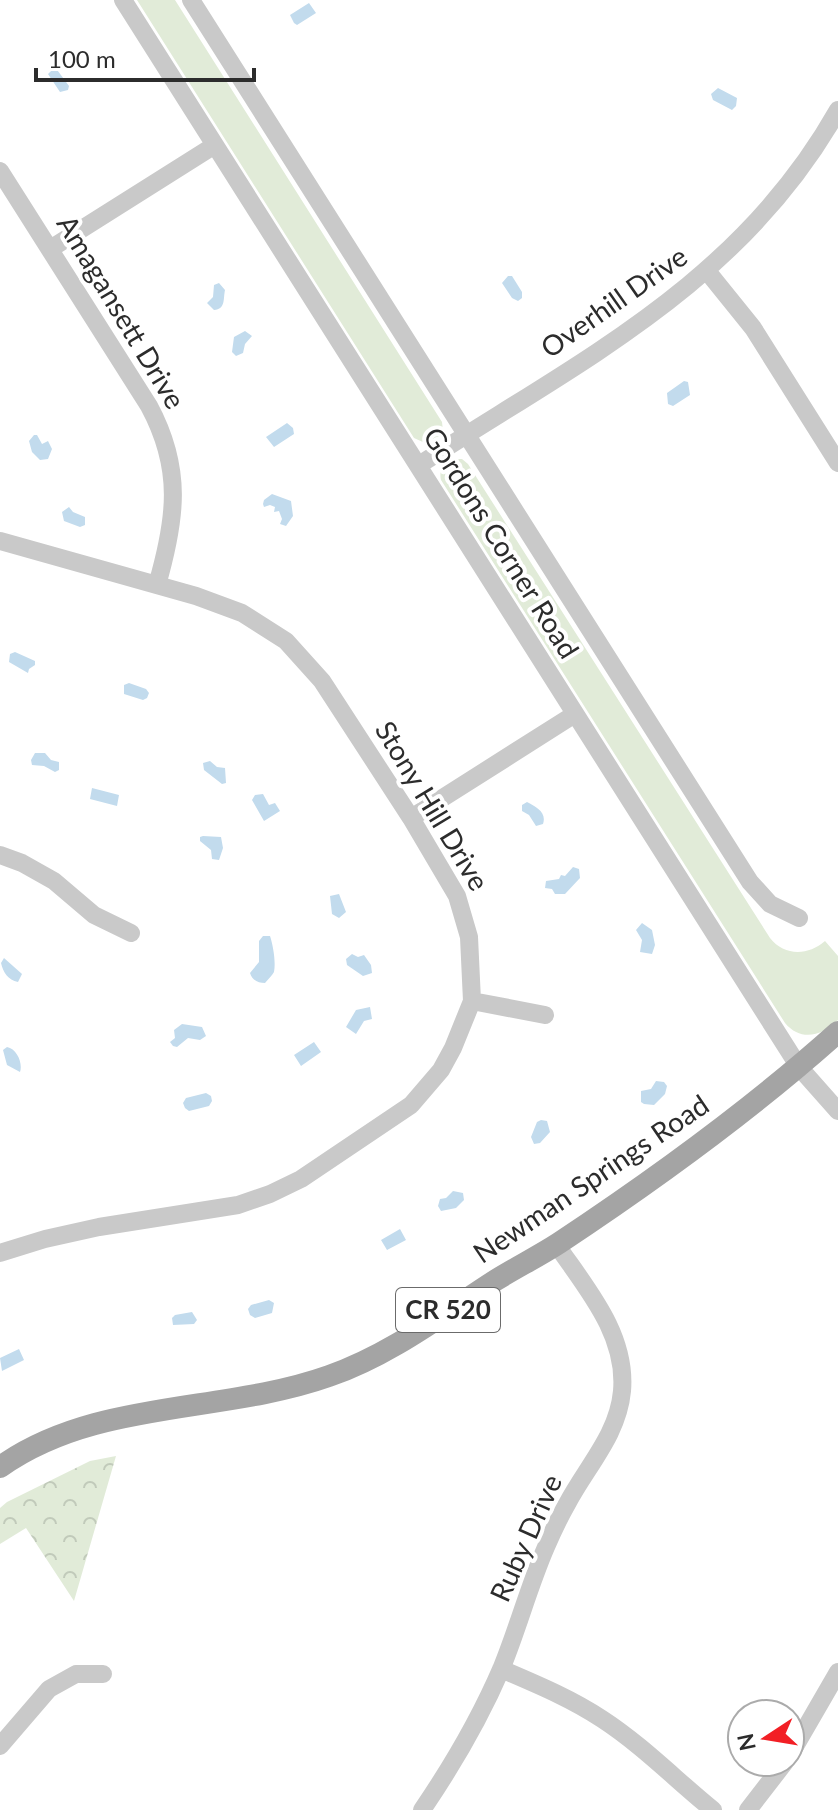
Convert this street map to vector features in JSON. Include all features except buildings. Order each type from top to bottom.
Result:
[{"type":"main road","name":"Newman Springs Road","points":[[0,1467],[41,1443],[95,1424],[269,1393],[333,1375],[394,1345],[556,1244],[696,1149],[838,1032]]},
{"type":"street","name":"Gordons Corner Road","points":[[123,0],[799,1067],[838,1111]]},
{"type":"street","name":"Gordons Corner Road","points":[[191,0],[750,882],[770,904],[799,918]]},
{"type":"street","name":"Overhill Drive","points":[[419,465],[621,337],[707,271],[786,188],[838,110]]},
{"type":"street","points":[[50,249],[215,145]]},
{"type":"street","name":"Amagansett Drive","points":[[0,171],[149,406],[166,444],[173,480],[174,511],[157,585]]},
{"type":"street","points":[[707,271],[753,328],[838,463]]},
{"type":"street","name":"Stony Hill Drive","points":[[0,541],[214,602],[242,613],[286,641],[322,681],[453,887],[465,919],[471,958],[472,1001],[458,1039],[441,1070],[411,1105],[286,1187],[238,1205],[99,1227],[0,1253]]},
{"type":"street","points":[[411,818],[575,714]]},
{"type":"street","points":[[0,855],[54,881],[94,915],[131,933]]},
{"type":"street","points":[[472,1001],[545,1015]]},
{"type":"street","name":"Ruby Drive","points":[[422,1810],[462,1746],[501,1669],[545,1549],[567,1503],[610,1435],[622,1391],[612,1332],[556,1244]]},
{"type":"street","points":[[501,1669],[559,1693],[602,1719],[644,1750],[713,1810]]},
{"type":"street","points":[[806,1727],[838,1672]]},
{"type":"street","points":[[0,1746],[49,1689],[76,1674],[103,1674]]},
{"type":"street","points":[[748,1810],[773,1778]]},
{"type":"green space","points":[[137,0],[175,0],[442,422],[443,431],[436,440],[425,443],[414,438]]},
{"type":"green space","points":[[450,459],[462,459],[468,464],[770,938],[782,948],[796,952],[811,949],[825,941],[838,956],[838,1020],[825,1030],[805,1035],[785,1023],[441,480],[442,468]]},
{"type":"green space","points":[[116,1456],[74,1601],[26,1528],[0,1544],[0,1508],[90,1461]]},
{"type":"water","points":[[309,3],[316,13],[297,25],[290,15]]},
{"type":"water","points":[[55,67],[69,86],[68,90],[60,92],[48,74]]},
{"type":"water","points":[[718,88],[737,98],[732,110],[713,100],[711,94]]},
{"type":"water","points":[[512,276],[522,292],[522,298],[518,301],[512,298],[502,283]]},
{"type":"water","points":[[219,283],[225,290],[224,300],[220,308],[214,310],[207,303],[213,297],[214,285]]},
{"type":"water","points":[[245,331],[252,336],[245,344],[243,353],[236,356],[232,352],[234,337]]},
{"type":"water","points":[[684,381],[688,382],[690,395],[673,406],[668,404],[667,393]]},
{"type":"water","points":[[287,423],[294,434],[274,447],[266,437]]},
{"type":"water","points":[[34,435],[42,444],[48,441],[52,449],[48,459],[40,460],[32,452],[29,441]]},
{"type":"water","points":[[272,494],[291,501],[293,516],[286,526],[280,524],[282,519],[279,511],[274,512],[275,507],[264,507],[264,500]]},
{"type":"water","points":[[69,507],[85,517],[85,525],[80,527],[64,521],[62,512]]},
{"type":"water","points":[[15,652],[35,661],[28,673],[9,662],[10,654]]},
{"type":"water","points":[[129,683],[146,689],[149,693],[147,698],[143,700],[124,694],[124,685]]},
{"type":"water","points":[[35,753],[45,753],[51,760],[59,762],[59,770],[55,772],[44,766],[32,765]]},
{"type":"water","points":[[210,761],[217,767],[225,768],[226,783],[222,784],[204,770],[203,763]]},
{"type":"water","points":[[92,788],[119,795],[117,806],[90,799]]},
{"type":"water","points":[[263,794],[269,805],[275,803],[280,811],[264,821],[252,800],[255,795]]},
{"type":"water","points":[[527,802],[542,813],[543,824],[536,826],[522,811],[522,805]]},
{"type":"water","points":[[203,836],[221,837],[223,848],[219,860],[212,859],[211,850],[200,841]]},
{"type":"water","points":[[573,867],[579,869],[580,878],[565,894],[555,894],[552,889],[545,888],[546,881],[565,876]]},
{"type":"water","points":[[339,894],[346,912],[339,918],[332,914],[330,896]]},
{"type":"water","points":[[642,923],[652,930],[655,945],[652,954],[640,952],[642,940],[636,930]]},
{"type":"water","points":[[263,936],[270,936],[275,963],[274,972],[265,983],[256,981],[250,973],[259,962],[259,941]]},
{"type":"water","points":[[352,954],[358,957],[364,955],[372,973],[363,976],[347,965],[346,959]]},
{"type":"water","points":[[4,958],[22,974],[18,982],[5,972],[1,963]]},
{"type":"water","points":[[370,1007],[372,1019],[364,1021],[356,1034],[346,1027],[356,1010]]},
{"type":"water","points":[[182,1024],[202,1027],[206,1036],[200,1040],[188,1038],[177,1047],[173,1046],[170,1042],[175,1038],[174,1030]]},
{"type":"water","points":[[314,1042],[321,1052],[301,1066],[294,1055]]},
{"type":"water","points":[[7,1047],[14,1050],[18,1057],[20,1072],[7,1065],[3,1050]]},
{"type":"water","points":[[656,1081],[664,1082],[667,1086],[665,1094],[654,1105],[644,1104],[641,1102],[641,1091],[651,1089]]},
{"type":"water","points":[[206,1093],[211,1096],[209,1106],[189,1111],[185,1108],[183,1103],[186,1098]]},
{"type":"water","points":[[547,1121],[550,1132],[540,1143],[534,1144],[531,1137],[537,1122]]},
{"type":"water","points":[[453,1191],[463,1193],[464,1200],[456,1208],[441,1211],[438,1206],[440,1199]]},
{"type":"water","points":[[400,1229],[406,1240],[387,1250],[381,1240]]},
{"type":"water","points":[[269,1300],[274,1303],[272,1313],[255,1318],[250,1315],[248,1309],[251,1305]]},
{"type":"water","points":[[192,1312],[197,1320],[194,1324],[173,1325],[175,1315]]},
{"type":"water","points":[[19,1349],[24,1360],[2,1371],[0,1358]]}]
